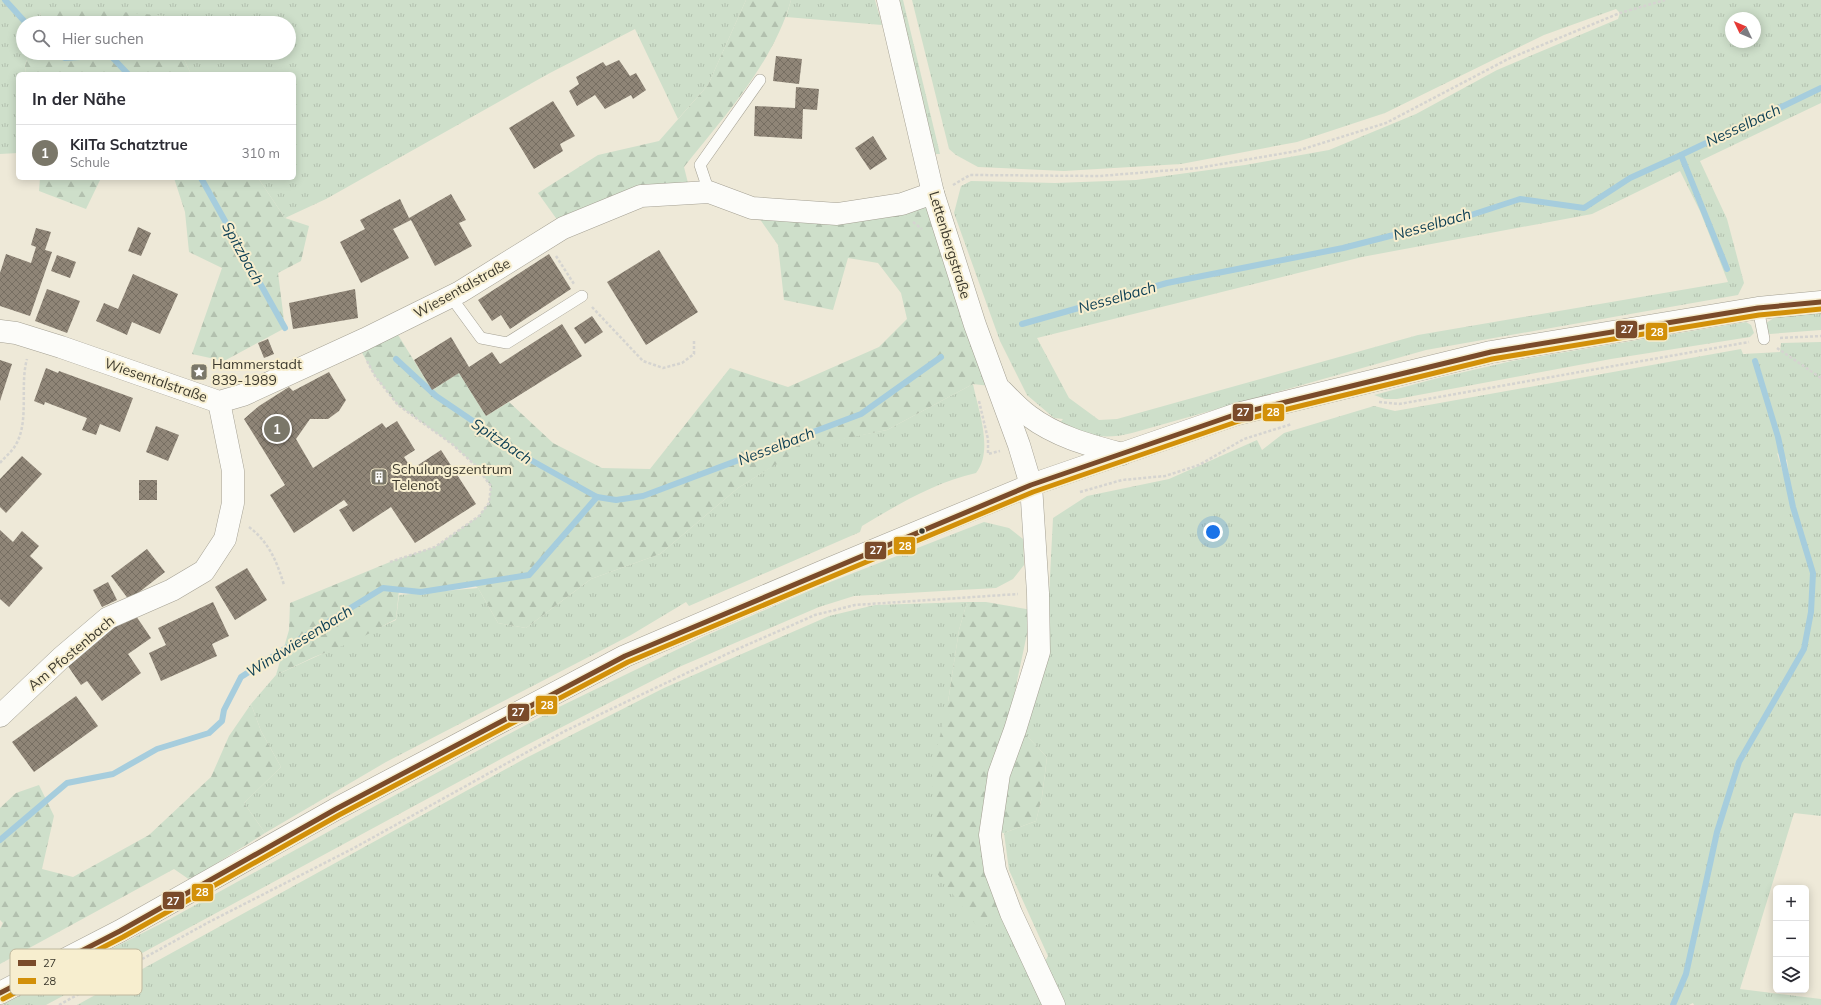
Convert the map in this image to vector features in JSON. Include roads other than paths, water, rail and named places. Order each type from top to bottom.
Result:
[{"type":"street","name":"Lettenbergstraße","points":[[888,0],[943,189],[975,325],[1019,445],[1031,486],[1038,593],[1039,652],[1015,730],[999,774],[990,835],[995,870],[1011,913],[1054,1005]]},
{"type":"street","name":"Wiesentalstraße","points":[[0,331],[16,333],[32,338],[219,402],[244,395],[357,343],[450,297],[563,228],[641,196],[708,192],[752,208],[837,214],[902,204],[943,189]]},
{"type":"street","points":[[85,949],[120,931],[336,809],[625,656],[826,570],[1031,486],[1237,414],[1491,352],[1758,308],[1821,302]]},
{"type":"street","points":[[998,388],[1045,428],[1083,444],[1122,454]]},
{"type":"street","name":"Am Pfostenbach","points":[[0,716],[61,658],[108,618],[172,590],[204,571],[225,539],[233,503],[233,471],[219,402]]},
{"type":"street","points":[[0,993],[10,988]]},
{"type":"lane","points":[[708,192],[700,165],[760,80]]},
{"type":"lane","points":[[450,297],[481,338],[507,343],[582,296]]},
{"type":"lane","points":[[1758,308],[1764,339]]},
{"type":"waterway","name":"Spitzbach","points":[[5,0],[20,16]]},
{"type":"waterway","name":"Spitzbach","points":[[115,60],[126,72]]},
{"type":"waterway","name":"Nesselbach","points":[[1022,324],[1167,283],[1343,248],[1468,216],[1520,199],[1584,208],[1630,178],[1821,88]]},
{"type":"waterway","points":[[1681,155],[1727,269]]},
{"type":"waterway","name":"Spitzbach","points":[[202,180],[285,328]]},
{"type":"waterway","name":"Nesselbach","points":[[396,359],[436,396],[529,459],[597,497],[616,500],[643,496],[861,414],[941,357]]},
{"type":"waterway","points":[[1673,1005],[1686,974],[1717,832],[1739,762],[1804,649],[1811,612],[1813,573],[1793,507],[1778,437],[1755,361]]},
{"type":"waterway","name":"Windwiesenbach","points":[[0,840],[67,783],[113,774],[157,749],[209,733],[222,721],[224,710],[241,677],[383,588],[421,592],[529,575],[597,497]]},
{"type":"place","name":"Hammerstadt 839-1989","points":[[199,372]]},
{"type":"place","name":"KiITa Schatztrue","points":[[277,429]]},
{"type":"place","name":"Schulungszentrum Telenot","points":[[379,477]]}]
